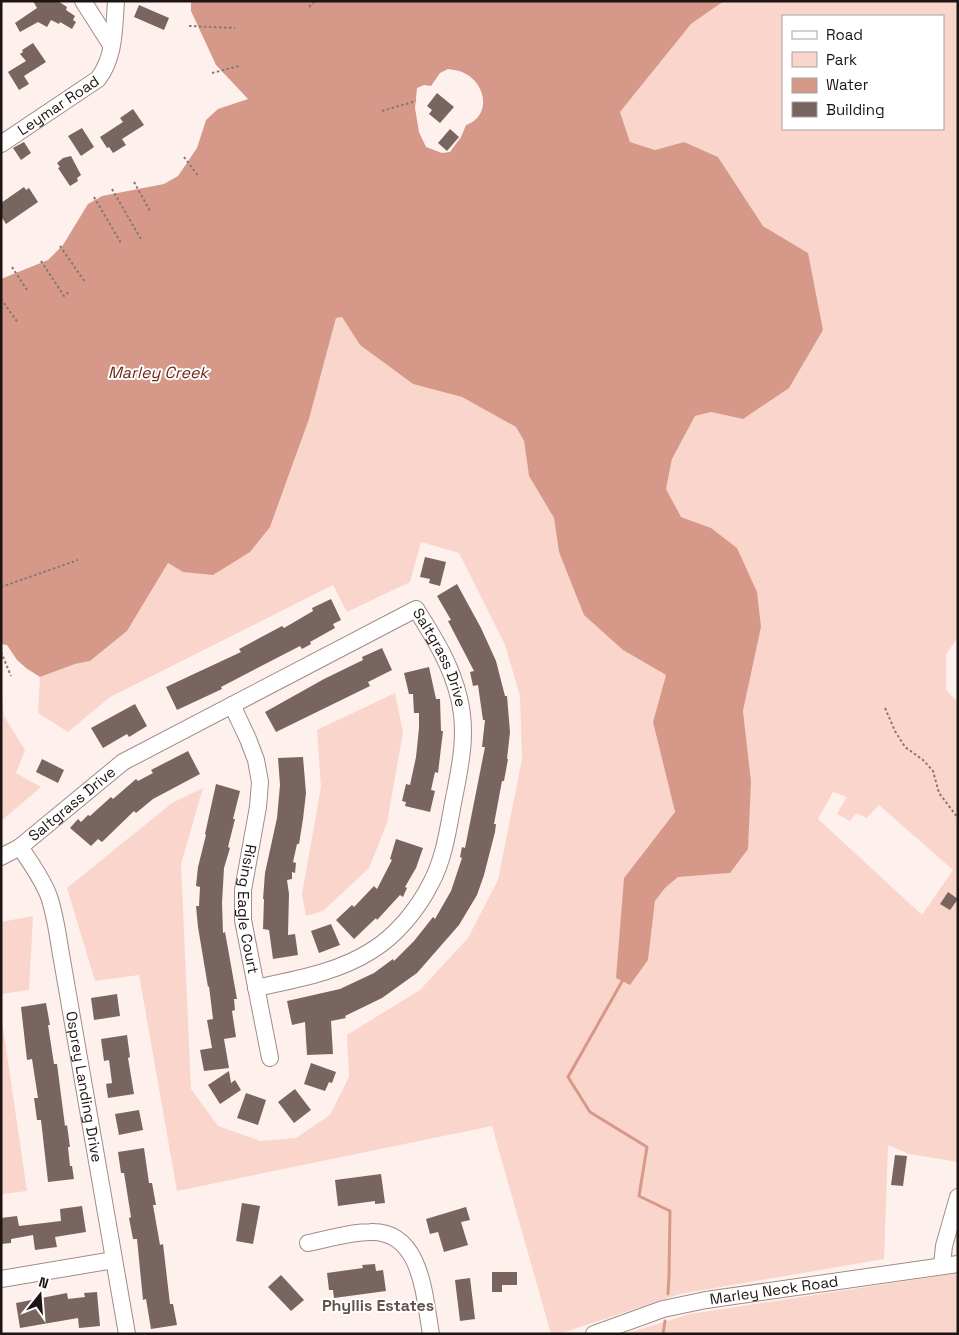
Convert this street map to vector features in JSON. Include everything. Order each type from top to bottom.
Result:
[{"type":"street","points":[[83,1],[111,45]]},
{"type":"street","name":"Leymar Road","points":[[1,144],[98,79],[106,69],[111,55],[116,1]]},
{"type":"street","name":"Saltgrass Drive","points":[[1,857],[20,847],[123,762],[416,609],[441,648],[452,671],[460,699],[464,727],[462,756],[449,827],[432,883],[415,909],[396,930],[373,950],[347,965],[319,974],[256,988]]},
{"type":"street","name":"Rising Eagle Court","points":[[232,705],[256,760],[260,782],[258,807],[243,890],[243,920],[270,1058]]},
{"type":"street","name":"Osprey Landing Drive","points":[[20,847],[38,874],[48,896],[53,915],[126,1334]]},
{"type":"street","points":[[950,1264],[944,1246],[958,1197]]},
{"type":"street","points":[[308,1243],[368,1232],[383,1232],[398,1239],[410,1252],[417,1266],[432,1334]]},
{"type":"street","points":[[1,1279],[114,1260]]},
{"type":"street","name":"Marley Neck Road","points":[[594,1334],[664,1309],[706,1300],[950,1264]]},
{"type":"path","points":[[309,7],[315,1]]},
{"type":"path","points":[[189,26],[235,28]]},
{"type":"path","points":[[212,73],[240,66]]},
{"type":"path","points":[[382,111],[416,101]]},
{"type":"path","points":[[184,157],[199,178]]},
{"type":"path","points":[[134,182],[150,211]]},
{"type":"path","points":[[112,189],[142,241]]},
{"type":"path","points":[[94,197],[121,243]]},
{"type":"path","points":[[60,246],[85,282]]},
{"type":"path","points":[[41,261],[64,296],[69,292]]},
{"type":"path","points":[[12,267],[26,290]]},
{"type":"path","points":[[1,299],[18,323]]},
{"type":"path","points":[[1,587],[78,560]]},
{"type":"path","points":[[1,652],[11,676]]},
{"type":"path","points":[[886,708],[894,731],[905,747],[923,760],[933,771],[939,793],[958,818]]},
{"type":"green space","points":[[724,1],[958,1],[958,637],[946,654],[946,690],[958,702],[958,1162],[909,1154],[888,1145],[884,1259],[680,1294],[559,1334],[551,1334],[492,1126],[177,1191],[139,975],[95,981],[67,888],[172,803],[203,788],[181,864],[191,1089],[218,1126],[260,1141],[296,1138],[330,1115],[349,1077],[347,1035],[420,990],[468,938],[498,880],[522,759],[520,696],[505,645],[459,553],[421,542],[410,582],[347,612],[333,585],[110,697],[68,732],[38,713],[40,677],[75,664],[90,661],[127,631],[168,563],[183,572],[270,527],[309,419],[336,318],[342,317],[360,345],[413,384],[462,397],[516,427],[524,441],[529,476],[554,518],[559,552],[623,650],[666,675],[653,722],[675,812],[624,878],[648,960],[655,901],[665,888],[678,877],[730,873],[751,781],[743,711],[761,627],[711,528],[681,518],[666,489],[672,459],[695,416],[711,412],[743,419],[808,253],[763,226],[718,157],[684,142],[655,150],[630,142],[620,112],[691,24]],"holes":[[[833,792],[847,797],[837,814],[850,821],[856,813],[867,818],[879,805],[953,870],[922,915],[818,819]]]},
{"type":"green space","points":[[1,683],[4,716],[25,750],[16,773],[41,787],[1,821]]},
{"type":"green space","points":[[395,693],[403,732],[387,823],[369,868],[323,911],[306,916],[302,894],[321,787],[317,730]]},
{"type":"green space","points":[[33,916],[29,990],[1,994],[1,922]]},
{"type":"green space","points":[[1,1014],[27,1191],[1,1194]]},
{"type":"green space","points":[[958,1273],[958,1334],[625,1334],[690,1314]]},
{"type":"water","name":"Marley Creek","points":[[191,1],[724,1],[691,24],[620,112],[630,142],[655,150],[684,142],[718,157],[763,226],[808,253],[823,330],[789,388],[743,419],[711,412],[695,416],[672,459],[666,489],[681,517],[711,528],[737,548],[757,592],[761,627],[743,711],[751,781],[748,849],[730,873],[678,877],[665,888],[655,901],[648,960],[630,985],[616,978],[624,878],[675,812],[653,722],[666,675],[623,650],[584,615],[559,552],[554,518],[529,476],[524,441],[516,427],[462,397],[413,384],[360,345],[342,317],[336,318],[309,419],[270,527],[250,552],[213,575],[183,572],[168,563],[127,631],[90,661],[75,664],[40,677],[17,660],[7,645],[1,644],[1,279],[48,260],[63,245],[88,204],[102,196],[164,184],[178,176],[197,148],[206,120],[218,109],[248,99],[216,65],[191,11]],"holes":[[[448,69],[464,73],[477,84],[481,91],[483,107],[474,121],[466,125],[461,137],[450,152],[442,153],[426,147],[419,132],[415,108],[417,88],[424,85],[431,86],[440,73]]]},
{"type":"building","points":[[33,1],[58,1],[67,7],[66,10],[75,16],[73,20],[76,22],[72,29],[60,22],[59,24],[51,20],[47,27],[38,22],[20,32],[15,23],[37,8]]},
{"type":"building","points":[[139,5],[169,18],[164,30],[134,17]]},
{"type":"building","points":[[33,43],[46,62],[24,76],[29,84],[19,90],[8,72],[26,61],[20,54],[23,52],[22,50]]},
{"type":"building","points":[[437,93],[454,107],[440,123],[429,114],[432,110],[427,106]]},
{"type":"building","points":[[133,109],[144,125],[122,139],[126,145],[113,153],[109,147],[107,148],[100,137],[123,122],[120,118]]},
{"type":"building","points":[[82,128],[94,147],[81,156],[68,136]]},
{"type":"building","points":[[450,129],[459,137],[447,151],[438,143]]},
{"type":"building","points":[[24,142],[31,153],[21,160],[13,148]]},
{"type":"building","points":[[71,156],[81,175],[77,178],[78,181],[70,186],[58,168],[60,167],[57,163],[63,158]]},
{"type":"building","points":[[24,187],[26,190],[29,188],[38,202],[6,224],[1,216],[1,203]]},
{"type":"building","points":[[425,557],[446,562],[440,586],[429,583],[430,579],[420,577]]},
{"type":"building","points":[[457,584],[481,628],[496,661],[505,696],[507,696],[510,732],[508,759],[494,824],[496,824],[495,832],[484,875],[477,895],[459,925],[417,973],[382,998],[345,1016],[346,1018],[331,1021],[333,1054],[307,1055],[305,1022],[292,1025],[287,1001],[340,989],[374,973],[393,959],[394,961],[414,941],[433,917],[435,919],[451,891],[462,858],[460,857],[462,847],[465,848],[485,747],[482,747],[485,720],[483,720],[478,685],[473,686],[470,672],[474,671],[448,621],[451,620],[437,596]]},
{"type":"building","points":[[331,599],[341,620],[333,624],[335,628],[310,642],[311,644],[302,649],[300,646],[221,687],[222,689],[177,710],[166,687],[241,652],[239,649],[282,626],[284,628],[313,611],[312,608]]},
{"type":"building","points":[[382,648],[392,670],[368,682],[370,686],[276,732],[265,712],[363,660],[362,657]]},
{"type":"building","points":[[429,667],[436,699],[440,699],[441,731],[443,731],[438,773],[435,772],[431,790],[435,791],[430,812],[405,806],[406,802],[402,801],[406,784],[410,785],[416,757],[419,728],[419,713],[414,713],[413,694],[409,694],[404,673]]},
{"type":"building","points":[[135,704],[147,726],[129,737],[127,734],[103,748],[91,728]]},
{"type":"building","points":[[188,751],[200,774],[153,799],[136,813],[134,811],[102,842],[98,839],[91,846],[70,828],[78,819],[81,822],[88,815],[90,816],[111,797],[113,799],[136,779],[138,781],[153,773],[151,770]]},
{"type":"building","points":[[303,757],[306,793],[303,819],[299,844],[297,844],[293,862],[296,863],[295,873],[292,872],[292,879],[287,880],[289,894],[288,935],[295,934],[298,955],[273,959],[269,930],[263,929],[263,899],[265,873],[277,818],[280,785],[278,758]]},
{"type":"building","points":[[42,759],[64,770],[58,783],[36,772]]},
{"type":"building","points":[[216,784],[240,791],[228,847],[230,848],[224,868],[222,903],[223,933],[225,932],[237,999],[234,999],[235,1010],[232,1011],[236,1037],[224,1039],[229,1068],[204,1071],[200,1050],[212,1048],[207,1020],[213,1019],[198,927],[196,906],[199,906],[200,887],[196,886],[198,867]]},
{"type":"building","points":[[396,839],[423,848],[416,868],[405,887],[407,888],[403,897],[400,895],[377,920],[376,918],[354,939],[336,920],[352,905],[354,907],[374,886],[377,889],[392,860],[390,859]]},
{"type":"building","points":[[948,892],[958,899],[950,910],[940,904]]},
{"type":"building","points":[[331,924],[340,945],[319,953],[311,931]]},
{"type":"building","points":[[117,994],[120,1016],[94,1020],[91,998]]},
{"type":"building","points":[[46,1003],[54,1064],[57,1064],[65,1126],[67,1125],[70,1166],[72,1166],[74,1179],[48,1182],[41,1120],[37,1120],[34,1098],[38,1098],[32,1059],[27,1060],[21,1007]]},
{"type":"building","points":[[127,1035],[130,1057],[128,1058],[134,1094],[108,1098],[106,1084],[112,1083],[109,1060],[104,1061],[101,1039]]},
{"type":"building","points":[[311,1063],[336,1072],[332,1083],[329,1082],[325,1091],[304,1084]]},
{"type":"building","points":[[229,1071],[231,1083],[235,1080],[241,1090],[220,1104],[208,1085]]},
{"type":"building","points":[[295,1089],[311,1110],[294,1123],[278,1102]]},
{"type":"building","points":[[246,1093],[266,1100],[258,1125],[237,1118]]},
{"type":"building","points":[[139,1110],[143,1130],[119,1135],[115,1114]]},
{"type":"building","points":[[144,1148],[149,1183],[152,1183],[156,1205],[153,1205],[160,1245],[163,1244],[170,1304],[173,1304],[177,1325],[151,1329],[146,1299],[143,1300],[137,1239],[133,1239],[124,1173],[121,1173],[118,1152]]},
{"type":"building","points":[[895,1155],[907,1156],[903,1186],[891,1185]]},
{"type":"building","points":[[381,1174],[385,1203],[375,1204],[375,1201],[338,1206],[335,1180]]},
{"type":"building","points":[[242,1203],[260,1206],[253,1244],[236,1241]]},
{"type":"building","points":[[82,1206],[86,1232],[55,1237],[57,1247],[35,1250],[33,1235],[11,1239],[11,1243],[1,1244],[1,1218],[17,1216],[19,1226],[61,1221],[60,1209]]},
{"type":"building","points":[[466,1207],[470,1220],[461,1222],[468,1245],[444,1252],[438,1232],[430,1234],[426,1219]]},
{"type":"building","points":[[375,1264],[376,1271],[383,1270],[386,1291],[334,1298],[333,1290],[329,1290],[327,1273],[363,1268],[362,1265]]},
{"type":"building","points":[[492,1272],[517,1272],[517,1285],[502,1285],[502,1292],[492,1292]]},
{"type":"building","points":[[281,1275],[304,1300],[291,1311],[268,1287]]},
{"type":"building","points":[[470,1278],[475,1319],[460,1321],[455,1280]]},
{"type":"building","points":[[97,1292],[100,1326],[79,1328],[78,1318],[20,1328],[16,1303],[67,1293],[68,1299],[85,1297],[84,1293]]},
{"type":"waterway","points":[[624,978],[568,1077],[590,1112],[647,1147],[639,1196],[670,1211],[668,1294]]},
{"type":"waterway","points":[[663,1334],[665,1321]]},
{"type":"district","name":"Phyllis Estates","points":[[378,1305]]}]
